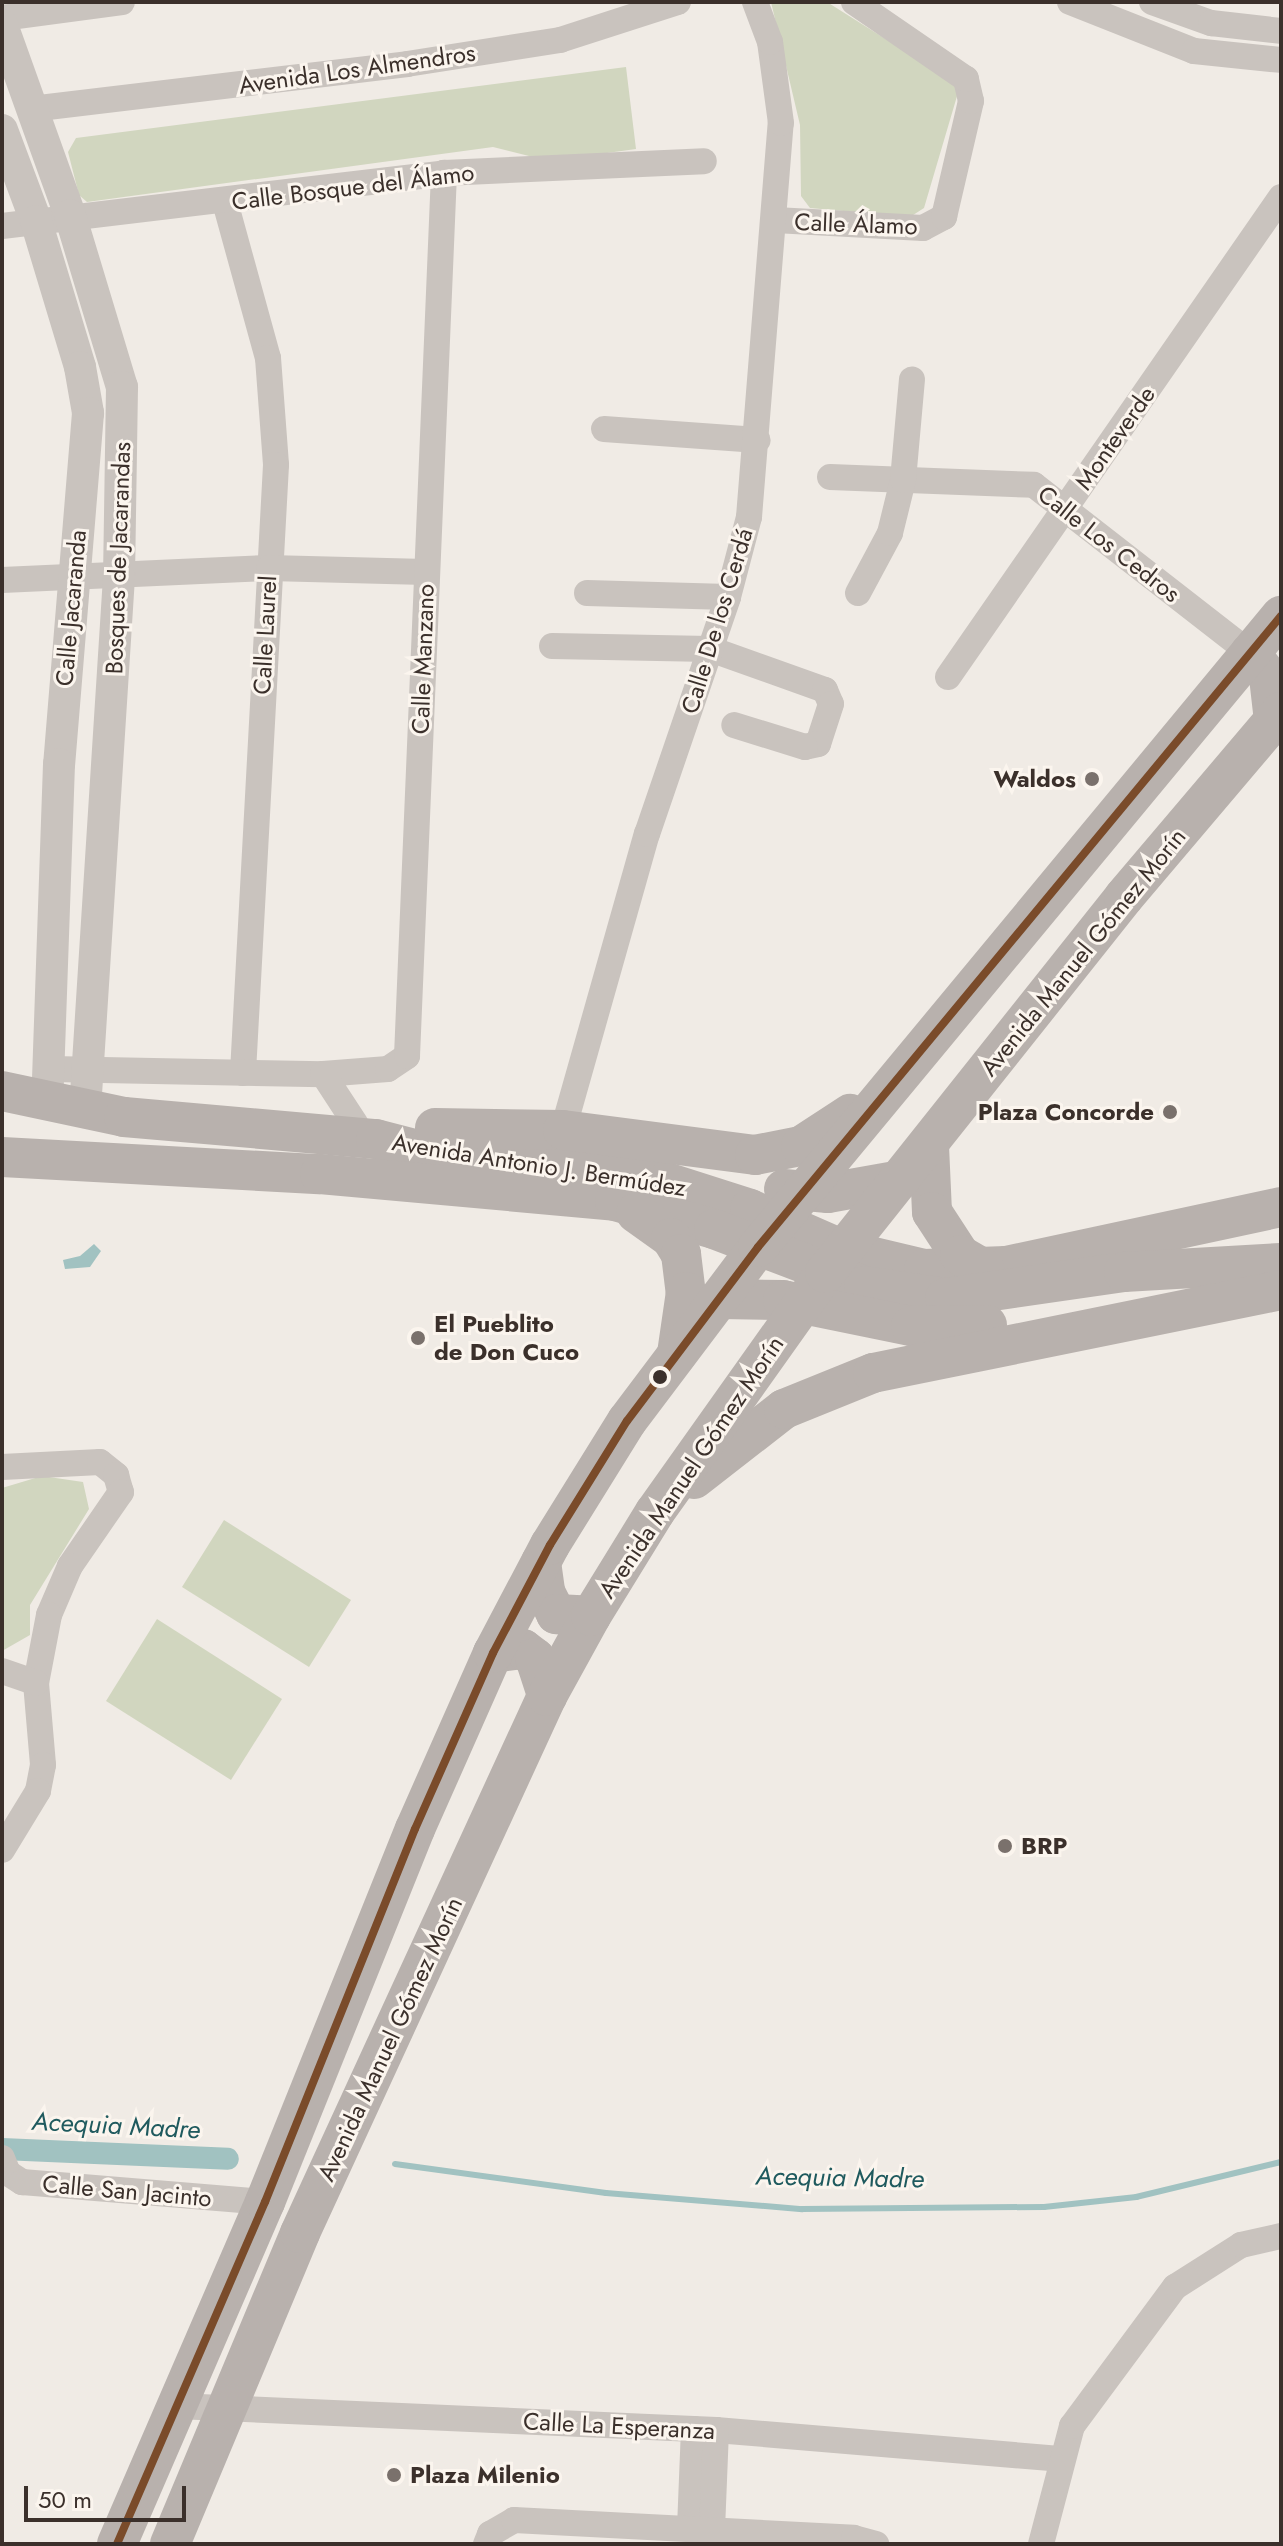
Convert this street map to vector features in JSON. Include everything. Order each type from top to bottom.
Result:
[{"type":"main road","name":"Avenida Manuel Gómez Morín","points":[[117,2544],[265,2202],[415,1829],[493,1653],[541,1562],[627,1421],[780,1220],[1281,616]]},
{"type":"main road","points":[[1250,653],[1269,677],[1277,716]]},
{"type":"main road","name":"Avenida Manuel Gómez Morín","points":[[170,2544],[300,2233],[547,1696],[591,1616],[655,1512],[824,1276],[929,1146],[1016,1030],[1277,716]]},
{"type":"main road","points":[[161,1120],[185,1109],[217,1107],[355,1123],[563,1130],[755,1155],[782,1153],[821,1136],[899,1074]]},
{"type":"main road","name":"Avenida Antonio J. Bermúdez","points":[[2,1091],[61,1093],[161,1120],[376,1139],[422,1151]]},
{"type":"main road","points":[[320,1174],[375,1166],[422,1151],[516,1146],[660,1160],[780,1220],[824,1276],[884,1323],[984,1326],[1119,1297],[1281,1237]]},
{"type":"main road","points":[[929,1146],[932,1212],[960,1255],[984,1269]]},
{"type":"main road","points":[[2,1157],[320,1174],[615,1201],[665,1213],[780,1220],[900,1180]]},
{"type":"main road","points":[[615,1201],[658,1226],[681,1254],[686,1292],[677,1355]]},
{"type":"main road","points":[[721,1299],[824,1276],[924,1269],[984,1269],[1281,1207]]},
{"type":"main road","points":[[1203,1266],[1246,1269],[1281,1263]]},
{"type":"main road","points":[[655,1512],[753,1430],[819,1392],[943,1357],[1281,1290]]},
{"type":"main road","points":[[541,1562],[545,1592],[556,1614],[591,1616]]},
{"type":"main road","points":[[493,1653],[523,1649],[535,1658],[547,1696]]},
{"type":"street","points":[[2,18],[122,2]]},
{"type":"street","name":"Avenida Los Almendros","points":[[31,109],[407,64],[560,40],[678,2]]},
{"type":"street","name":"Calle De los Cerdá","points":[[563,1130],[647,834],[728,597],[749,517],[775,220],[778,80],[755,2]]},
{"type":"street","name":"Calle Álamo","points":[[775,220],[923,228],[944,217],[971,101],[966,79],[854,2]]},
{"type":"street","points":[[1070,2],[1194,51],[1281,60]]},
{"type":"street","points":[[1152,2],[1211,23],[1281,31]]},
{"type":"street","name":"Bosques de Jacarandas","points":[[5,42],[70,215],[122,387],[119,577],[89,1070],[61,1093]]},
{"type":"street","name":"Calle Jacaranda","points":[[2,130],[36,221],[87,402],[59,764],[61,1093]]},
{"type":"street","name":"Calle Bosque del Álamo","points":[[2,226],[70,215],[225,202],[444,173],[704,161]]},
{"type":"street","name":"Calle Manzano","points":[[89,1070],[323,1074],[388,1069],[407,1056],[444,173]]},
{"type":"street","name":"Monteverde","points":[[948,677],[1281,197]]},
{"type":"street","name":"Calle Laurel","points":[[225,202],[274,394],[276,465],[243,1073]]},
{"type":"street","points":[[858,593],[890,533],[903,480],[912,379]]},
{"type":"street","points":[[604,429],[758,440]]},
{"type":"street","name":"Calle Los Cedros","points":[[830,477],[1034,485],[1067,507],[1250,653]]},
{"type":"street","points":[[2,580],[269,568],[426,572]]},
{"type":"street","points":[[587,593],[728,597]]},
{"type":"street","points":[[552,646],[710,649],[825,690],[831,704],[818,744],[805,747],[734,725]]},
{"type":"street","points":[[59,764],[109,767]]},
{"type":"street","points":[[323,1074],[355,1123]]},
{"type":"street","points":[[2,1467],[100,1462],[121,1484],[118,1503],[70,1566],[57,1593],[36,1683],[43,1765],[38,1791],[2,1850]]},
{"type":"street","points":[[2,1671],[36,1683]]},
{"type":"street","name":"Calle San Jacinto","points":[[3,2162],[22,2182],[265,2202]]},
{"type":"street","points":[[1041,2544],[1060,2459],[1072,2426],[1175,2287],[1241,2245],[1281,2236]]},
{"type":"street","name":"Calle La Esperanza","points":[[177,2406],[705,2430],[1060,2459]]},
{"type":"street","points":[[701,2529],[705,2430]]},
{"type":"street","points":[[486,2544],[495,2529],[514,2520],[854,2538],[876,2544]]},
{"type":"green space","points":[[771,2],[827,2],[960,86],[924,208],[910,217],[810,208],[801,196],[800,125]]},
{"type":"green space","points":[[626,67],[636,149],[549,161],[493,147],[87,202],[79,195],[68,152],[76,138]]},
{"type":"green space","points":[[42,1476],[83,1482],[89,1509],[30,1605],[30,1635],[2,1651],[2,1488]]},
{"type":"green space","points":[[224,1520],[351,1600],[309,1667],[182,1587]]},
{"type":"green space","points":[[157,1619],[282,1699],[231,1780],[106,1701]]},
{"type":"water","points":[[94,1244],[101,1251],[90,1267],[65,1269],[63,1260],[80,1256]]},
{"type":"waterway","name":"Acequia Madre","points":[[2,2149],[228,2159]]},
{"type":"waterway","name":"Acequia Madre","points":[[395,2164],[606,2193],[802,2209],[1044,2207],[1136,2197],[1281,2162]]},
{"type":"transit line","points":[[117,2544],[265,2202],[415,1829],[493,1653],[550,1545],[627,1421],[758,1247],[1281,616]]},
{"type":"place","name":"Waldos","points":[[1092,779]]},
{"type":"place","name":"Plaza Concorde","points":[[1170,1112]]},
{"type":"place","name":"El Pueblito de Don Cuco","points":[[418,1338]]},
{"type":"place","name":"BRP","points":[[1005,1846]]},
{"type":"place","name":"Plaza Milenio","points":[[394,2475]]}]
